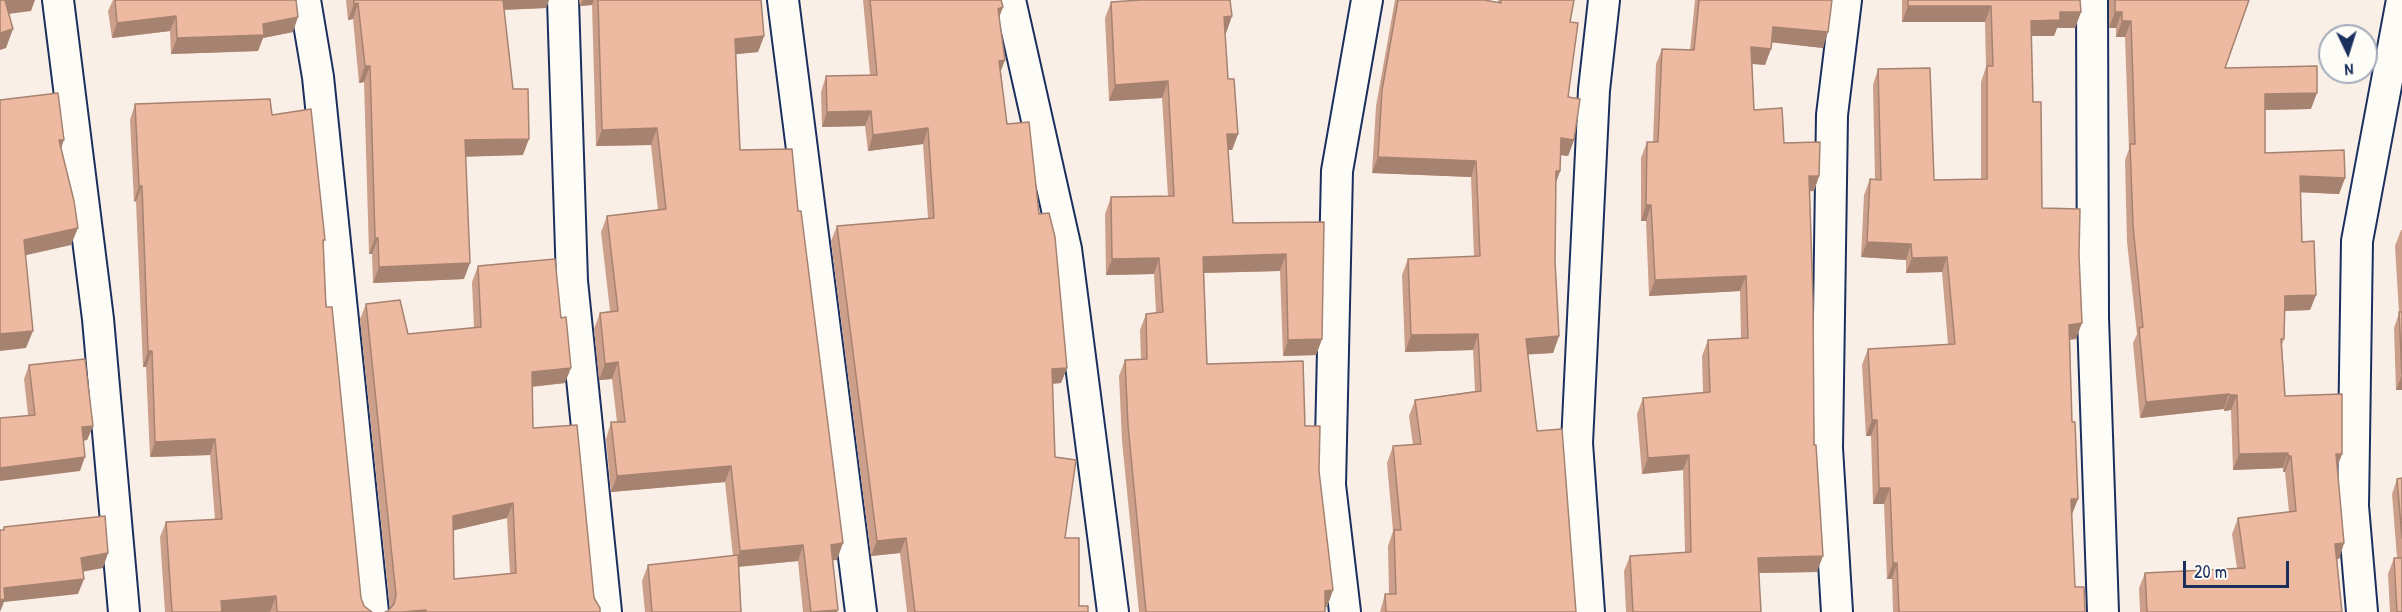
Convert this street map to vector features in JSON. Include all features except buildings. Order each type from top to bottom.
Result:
[{"type":"street","points":[[58,0],[98,319],[124,612]]},
{"type":"street","points":[[305,0],[319,88],[373,612]]},
{"type":"street","points":[[563,0],[572,280],[606,612]]},
{"type":"street","points":[[783,0],[861,612]]},
{"type":"street","points":[[1010,0],[1066,249],[1113,612]]},
{"type":"street","points":[[1345,612],[1330,485],[1337,171],[1367,0]]},
{"type":"street","points":[[1589,612],[1577,443],[1594,90],[1604,0]]},
{"type":"street","points":[[1837,612],[1827,412],[1832,115],[1846,0]]},
{"type":"street","points":[[2092,0],[2093,318],[2103,612]]},
{"type":"street","points":[[2362,612],[2353,506],[2357,241],[2402,0]]}]
